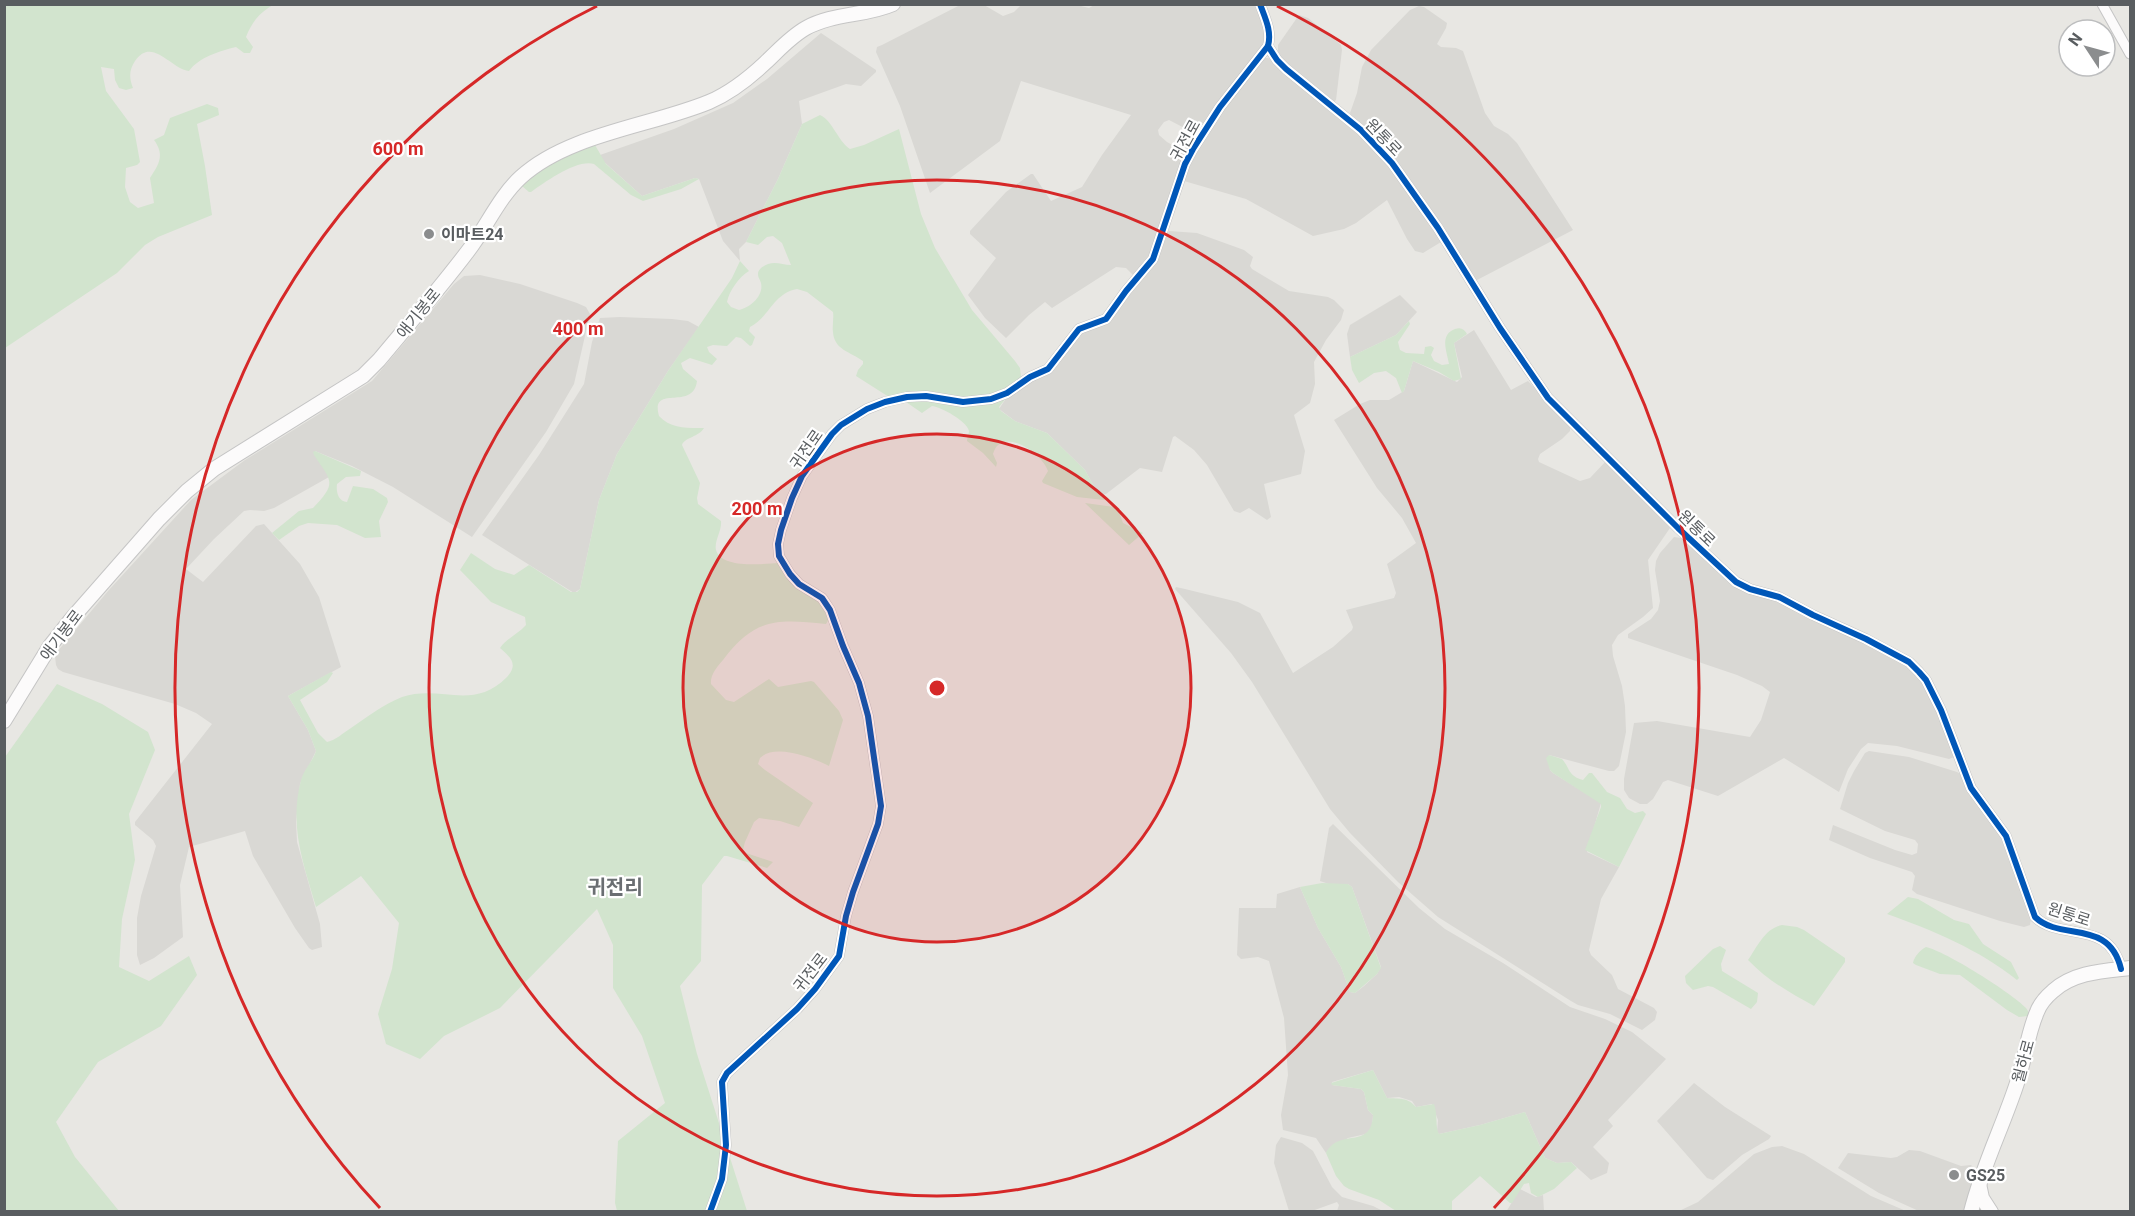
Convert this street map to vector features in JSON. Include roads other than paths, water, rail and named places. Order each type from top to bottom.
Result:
[{"type":"main road","name":"애기봉로","points":[[4,721],[50,646],[159,519],[187,491],[214,469],[363,376],[379,360],[467,252],[520,178],[554,155],[579,144],[669,116],[718,97],[751,76],[795,35],[816,23],[872,12],[893,4]]},
{"type":"main road","name":"월하로","points":[[1971,1212],[1979,1184],[2020,1076],[2032,1023],[2042,1003],[2062,984],[2075,977],[2126,968]]},
{"type":"main road","points":[[1979,1184],[1982,1198],[1991,1212]]},
{"type":"street","points":[[1260,4],[1269,30],[1268,46]]},
{"type":"street","points":[[2102,4],[2130,54]]},
{"type":"street","name":"원통로","points":[[1268,46],[1282,65],[1360,130],[1392,163],[1438,228],[1500,328],[1548,398],[1669,520],[1736,582],[1750,589],[1779,597],[1866,639],[1909,662],[1919,672],[1926,680],[1941,710],[1971,788],[2006,836],[2036,917],[2046,924],[2099,939],[2114,951],[2126,968]]},
{"type":"street","name":"귀전로","points":[[710,1212],[722,1179],[726,1145],[722,1082],[727,1073],[797,1009],[839,956],[852,892],[878,824],[881,806],[868,716],[859,683],[834,620],[822,598],[799,584],[779,556],[778,544],[781,530],[802,476],[832,434],[867,409],[907,396],[926,396],[970,402],[991,399],[1007,393],[1029,377],[1048,369],[1079,329],[1106,319],[1126,291],[1154,259],[1185,164],[1193,148],[1220,107],[1268,46]]},
{"type":"place","name":"이마트24","points":[[429,234]]},
{"type":"place","name":"GS25","points":[[1954,1175]]},
{"type":"district","name":"귀전리","points":[[615,887]]}]
